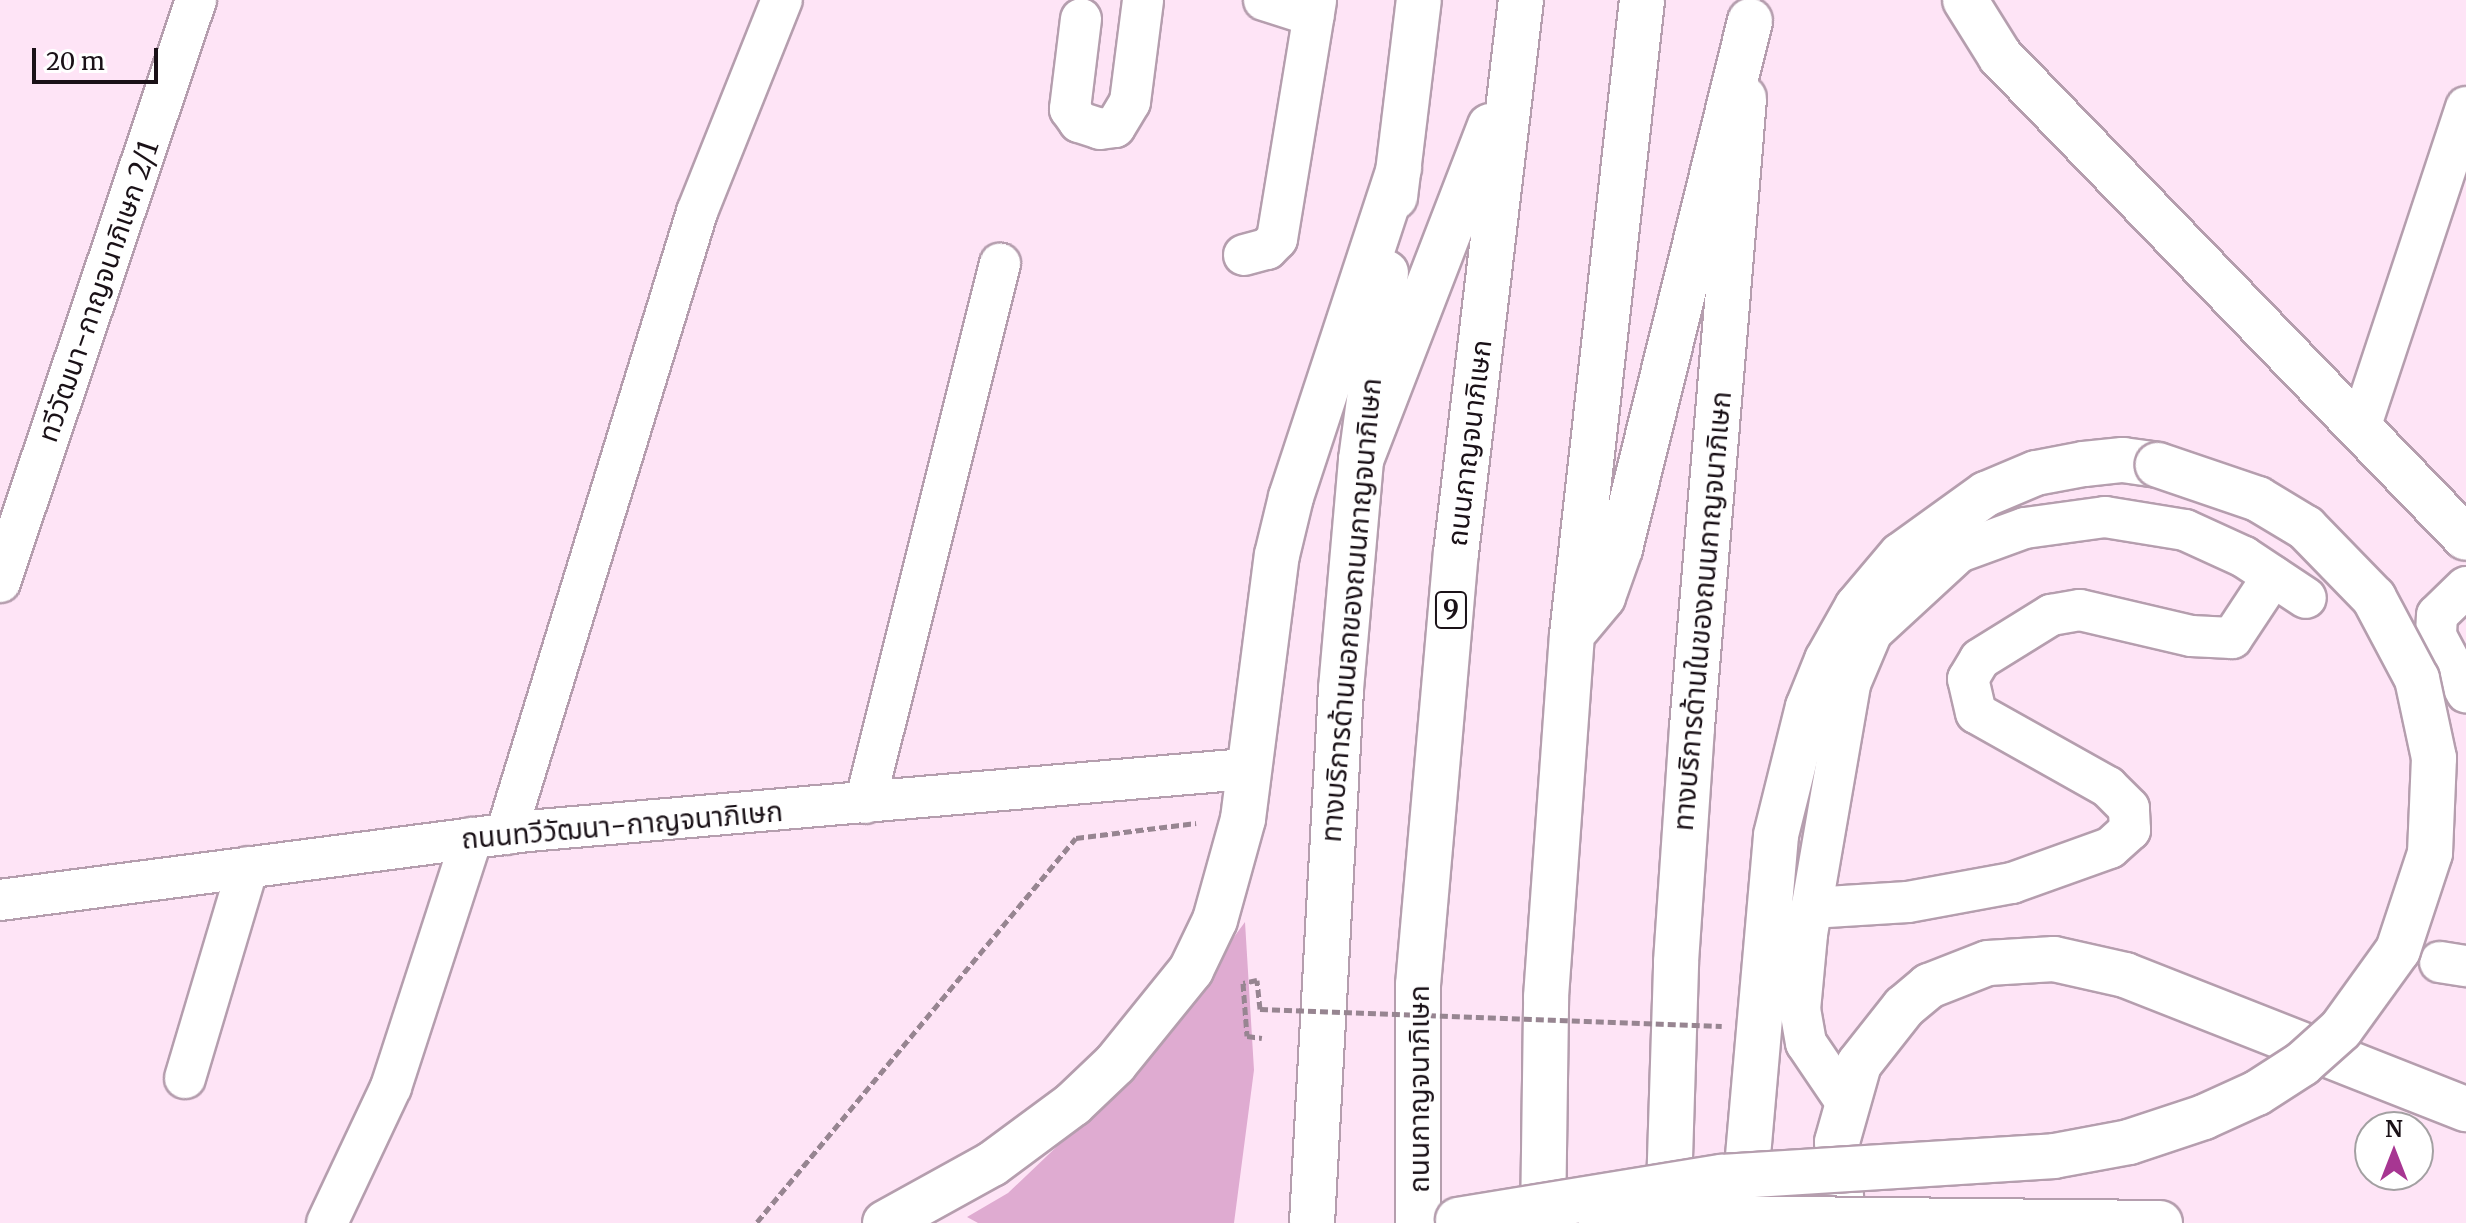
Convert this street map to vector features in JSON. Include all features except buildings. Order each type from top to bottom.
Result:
[{"type":"main road","name":"ทางบริการด้านนอกของถนนกาญจนาภิเษก","points":[[1312,1223],[1327,879],[1361,460],[1419,0]]},
{"type":"main road","name":"ถนนกาญจนาภิเษก","points":[[1433,1222],[1418,985],[1456,553],[1521,0]]},
{"type":"main road","points":[[1543,1223],[1546,997],[1572,635],[1642,0]]},
{"type":"main road","points":[[1965,0],[2000,56],[2466,538]]},
{"type":"main road","points":[[1572,635],[1603,597],[1620,549],[1752,10]]},
{"type":"main road","name":"ทางบริการด้านในของถนนกาญจนาภิเษก","points":[[1668,1223],[1676,962],[1692,727],[1752,10]]},
{"type":"main road","points":[[1361,460],[1514,64]]},
{"type":"main road","points":[[885,1223],[941,1195],[1033,1135],[1115,1064],[1158,1015],[1191,970],[1215,920],[1243,819],[1246,769],[1277,555],[1291,497],[1399,168]]},
{"type":"main road","points":[[1433,1222],[1722,1177],[2054,1156],[2129,1142],[2204,1117],[2257,1093],[2302,1064],[2341,1029],[2398,950],[2430,853],[2434,758],[2421,692],[2398,637],[2374,598],[2306,528],[2246,494],[2158,465],[2123,460],[2084,464],[2036,473],[1986,494],[1901,555],[1857,607],[1827,660],[1808,707],[1776,835],[1743,1223]]},
{"type":"main road","points":[[1843,1223],[1837,1142],[1859,1064],[1880,1032],[1929,986],[1988,963],[2054,959],[2125,975],[2466,1109]]},
{"type":"main road","points":[[1433,1222],[1701,1216],[2160,1223]]},
{"type":"street","name":"ทวีวัฒนา-กาญจนาภิเษก 2/1","points":[[0,582],[196,0]]},
{"type":"street","points":[[327,1223],[391,1087],[489,836],[697,212],[782,0]]},
{"type":"street","points":[[1081,19],[1070,109],[1079,122],[1100,129],[1115,127],[1130,102],[1143,0]]},
{"type":"street","points":[[1244,255],[1267,249],[1277,239],[1315,8],[1264,0]]},
{"type":"street","points":[[2360,428],[2466,107]]},
{"type":"street","points":[[865,803],[1000,264]]},
{"type":"street","points":[[1846,1102],[1806,1043],[1800,1010],[1811,908],[1850,684],[1872,632],[1959,552],[2025,528],[2105,517],[2185,530],[2273,576],[2306,598]]},
{"type":"street","points":[[1811,908],[1908,902],[2012,883],[2110,848],[2130,830],[2129,808],[2108,787],[1976,713],[1968,679],[1980,659],[2051,615],[2080,610],[2191,636],[2232,638],[2245,626],[2273,576]]},
{"type":"street","points":[[2466,587],[2437,615],[2436,636],[2466,692]]},
{"type":"street","name":"ถนนทวีวัฒนา-กาญจนาภิเษก","points":[[0,900],[489,836],[1246,769]]},
{"type":"street","points":[[185,1078],[248,867]]},
{"type":"path","points":[[757,1222],[1076,838],[1206,822]]},
{"type":"path","points":[[1262,1038],[1247,1036],[1243,983],[1257,980],[1260,1009],[1722,1026]]},
{"type":"shaded area","points":[[1245,922],[1254,1070],[1234,1223],[978,1223],[967,1217],[1008,1193],[1134,1073]]}]
